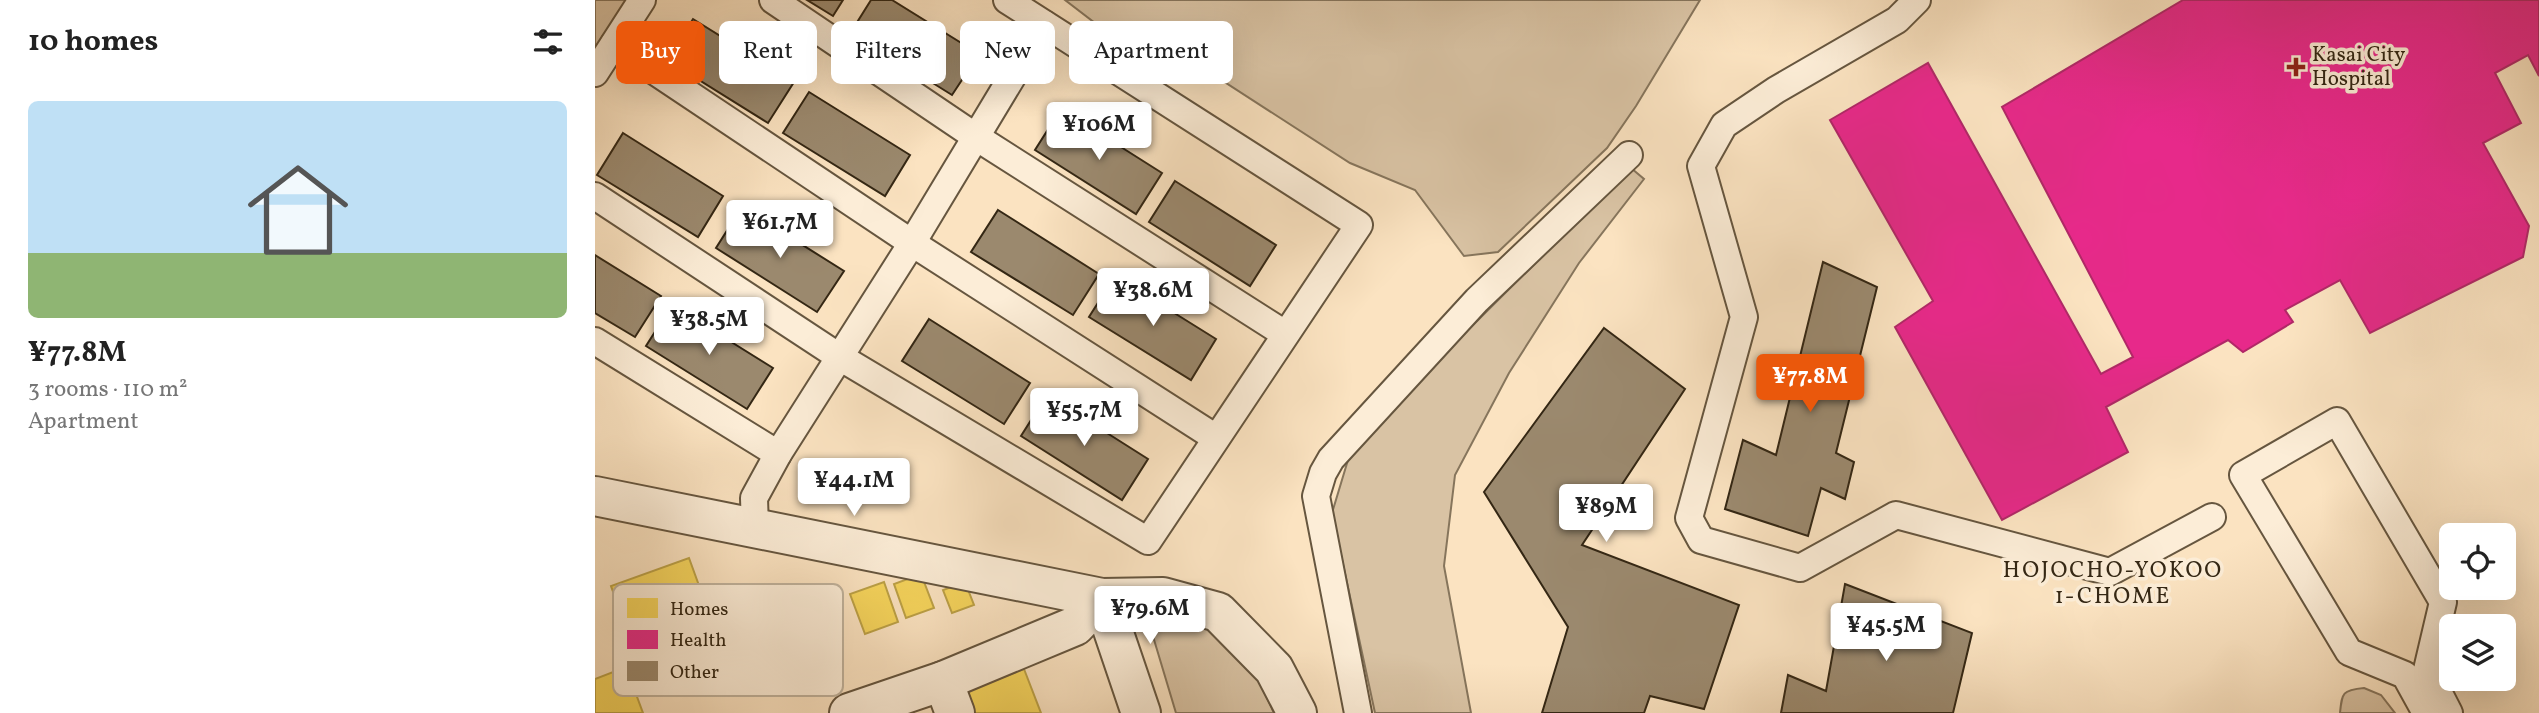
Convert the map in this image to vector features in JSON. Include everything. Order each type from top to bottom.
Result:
[{"type":"street","points":[[595,496],[1102,598],[1163,597],[1218,612],[1274,669],[1297,713]]},
{"type":"street","points":[[849,713],[949,697],[1075,626],[1102,598]]},
{"type":"street","points":[[1102,598],[1141,713]]},
{"type":"lane","points":[[595,74],[642,0]]},
{"type":"lane","points":[[773,0],[976,137],[1286,334]]},
{"type":"lane","points":[[1007,0],[1039,21]]},
{"type":"lane","points":[[1917,0],[1897,20],[1776,90],[1724,125],[1701,166],[1744,317],[1689,518],[1702,540],[1800,568],[1896,515],[2110,572],[2213,517]]},
{"type":"lane","points":[[595,196],[838,356],[1148,541],[1359,225],[1055,31]]},
{"type":"lane","points":[[614,44],[912,243],[1216,438]]},
{"type":"lane","points":[[755,528],[754,498],[778,454],[912,243],[1008,84]]},
{"type":"lane","points":[[1359,713],[1316,496],[1322,472],[1477,300],[1629,155]]},
{"type":"lane","points":[[595,341],[778,454]]},
{"type":"lane","points":[[2426,713],[2405,675],[2349,652],[2243,475],[2337,421],[2443,602],[2427,670],[2449,713]]},
{"type":"shaded area","points":[[595,0],[633,0],[620,21],[616,21],[616,27],[595,60]]},
{"type":"shaded area","points":[[1065,0],[1700,0],[1636,106],[1607,148],[1498,252],[1464,256],[1415,190],[1350,163],[1228,84],[1233,84],[1233,21],[1092,21]]},
{"type":"shaded area","points":[[1631,168],[1644,179],[1579,263],[1509,373],[1455,475],[1444,566],[1471,713],[1375,713],[1332,513],[1348,460],[1402,398]]},
{"type":"shaded area","points":[[1191,619],[1206,623],[1246,654],[1274,713],[1176,713],[1152,633],[1167,624]]},
{"type":"shaded area","points":[[2364,688],[2381,695],[2395,713],[2340,713],[2345,694]]},
{"type":"building: Homes","points":[[689,558],[698,584],[617,584]]},
{"type":"building: Homes","points":[[921,574],[934,608],[906,618],[894,584]]},
{"type":"building: Homes","points":[[884,582],[898,622],[865,634],[850,594]]},
{"type":"building: Homes","points":[[965,582],[974,605],[952,613],[943,590]]},
{"type":"building: Homes","points":[[1024,669],[1041,713],[970,713],[962,693]]},
{"type":"building: Homes","points":[[613,672],[613,696],[637,696],[643,713],[595,713],[595,679]]},
{"type":"building: Health","points":[[2183,0],[2539,0],[2539,76],[2528,55],[2495,73],[2521,123],[2483,143],[2529,226],[2523,257],[2370,333],[2340,280],[2285,310],[2293,322],[2243,352],[2228,340],[2106,407],[2128,452],[2002,520],[1895,327],[1933,301],[1830,120],[1928,63],[2101,374],[2133,357],[2002,107]]},
{"type":"building: Other","points":[[807,0],[843,0],[833,16]]},
{"type":"building: Other","points":[[871,0],[892,0],[926,21],[858,21]]},
{"type":"building: Other","points":[[705,26],[719,35],[719,84],[793,84],[768,123],[705,84]]},
{"type":"building: Other","points":[[946,34],[960,42],[960,83],[952,95],[934,84],[946,84]]},
{"type":"building: Other","points":[[809,92],[910,155],[885,196],[783,133]]},
{"type":"building: Other","points":[[1061,109],[1162,173],[1136,214],[1035,150]]},
{"type":"building: Other","points":[[623,133],[723,196],[698,237],[597,175]]},
{"type":"building: Other","points":[[1175,181],[1276,245],[1250,286],[1149,222]]},
{"type":"building: Other","points":[[742,207],[844,271],[817,312],[716,248]]},
{"type":"building: Other","points":[[998,210],[1099,274],[1073,315],[971,252]]},
{"type":"building: Other","points":[[595,255],[661,296],[635,337],[595,313]]},
{"type":"building: Other","points":[[1823,262],[1877,287],[1836,453],[1854,462],[1845,499],[1821,488],[1808,536],[1725,509],[1743,440],[1776,455]]},
{"type":"building: Other","points":[[1115,276],[1216,339],[1191,380],[1089,317]]},
{"type":"building: Other","points":[[672,305],[773,368],[747,409],[646,346]]},
{"type":"building: Other","points":[[929,319],[1030,383],[1004,424],[902,361]]},
{"type":"building: Other","points":[[1604,328],[1685,389],[1582,545],[1739,605],[1704,709],[1650,696],[1644,713],[1542,713],[1568,627],[1484,492]]},
{"type":"building: Other","points":[[1047,395],[1148,459],[1122,500],[1021,436]]},
{"type":"building: Other","points":[[1845,584],[1972,633],[1953,713],[1781,713],[1788,675],[1826,691]]},
{"type":"place","name":"Kasai City Hospital","points":[[2296,67]]},
{"type":"district","name":"HOJOCHO-YOKOO 1-CHOME","points":[[2113,584]]}]
